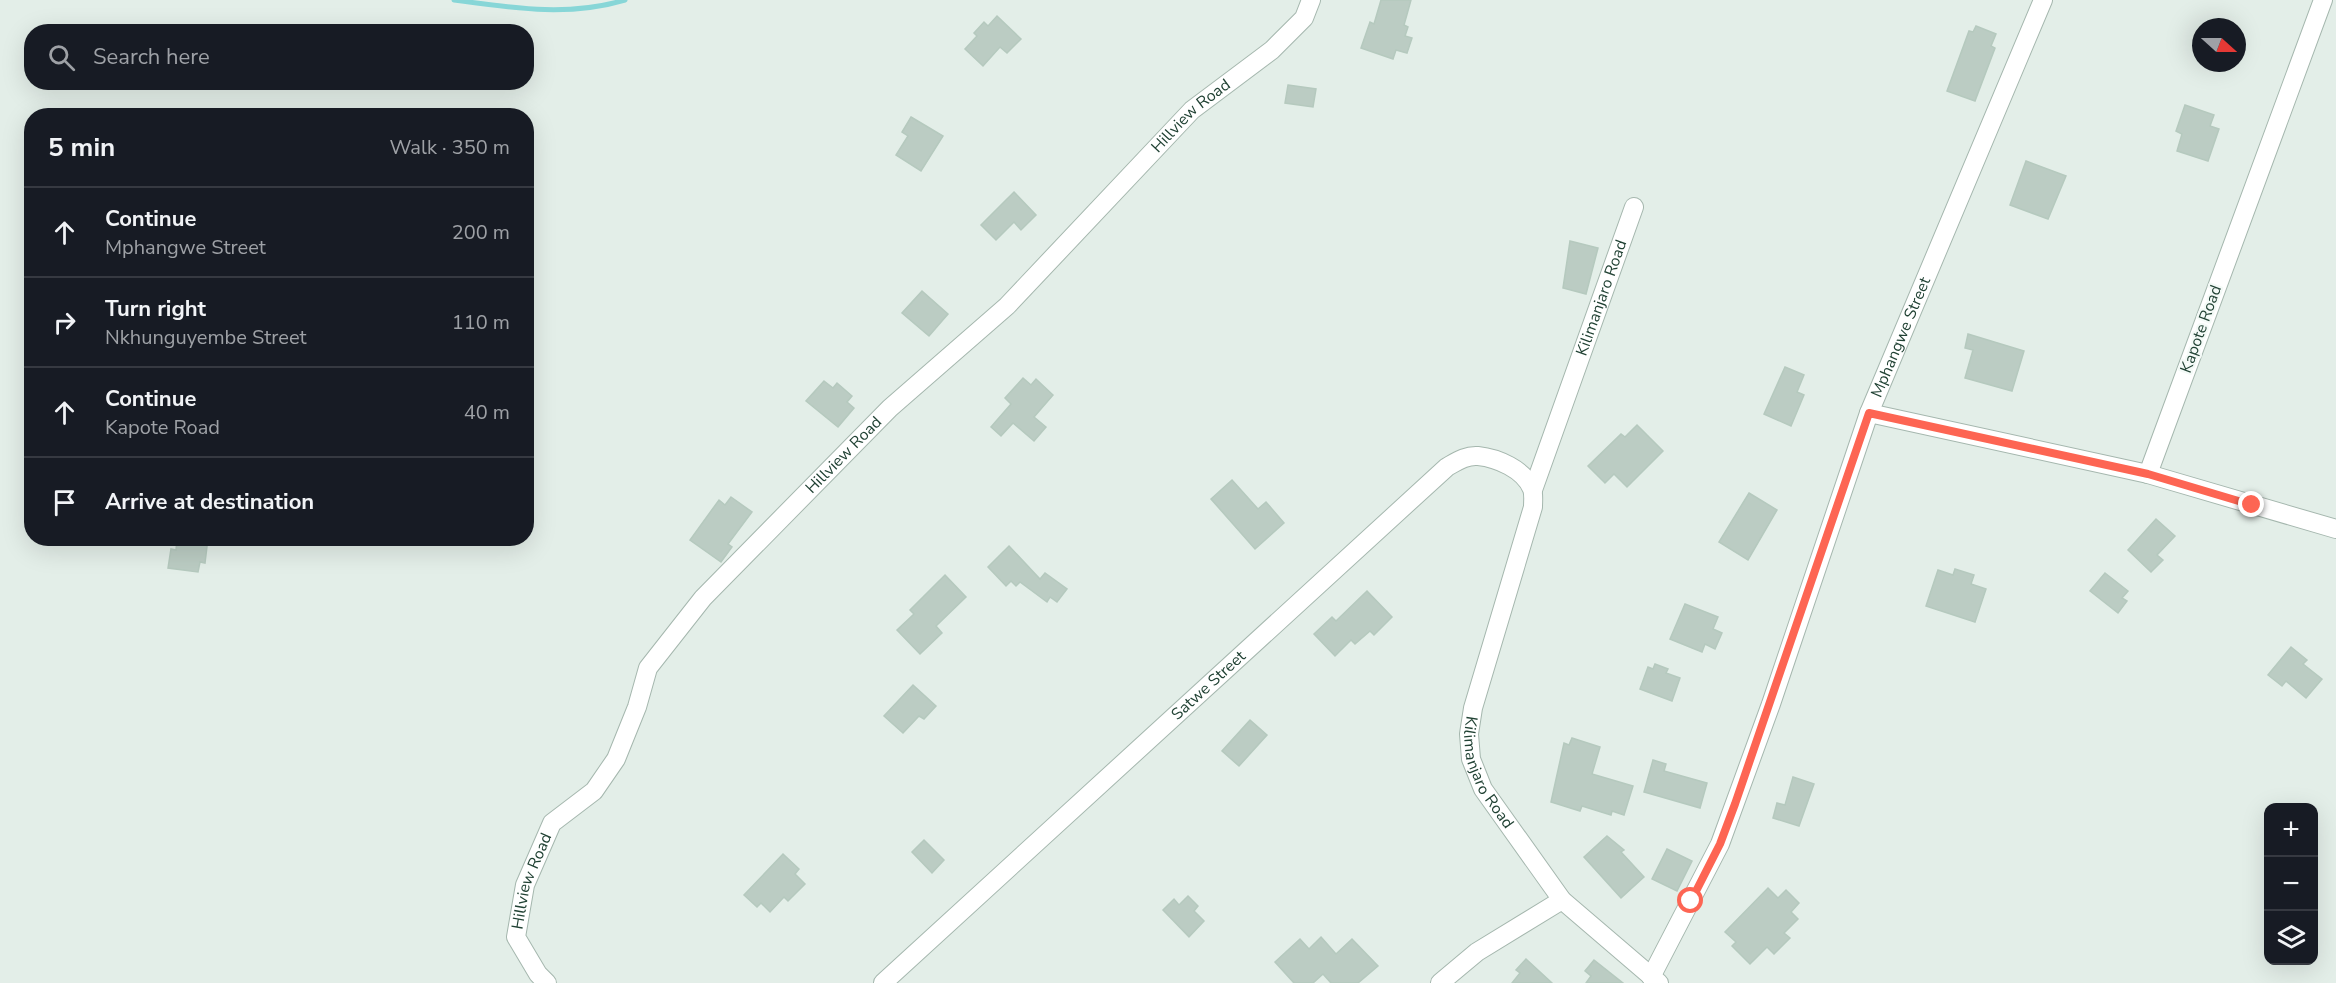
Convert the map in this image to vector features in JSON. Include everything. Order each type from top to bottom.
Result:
[{"type":"street","name":"Hillview Road","points":[[548,983],[538,974],[516,937],[525,885],[552,823],[594,791],[616,759],[637,707],[648,668],[703,598],[890,408],[1007,306],[1192,110],[1272,50],[1304,18],[1311,0]]},
{"type":"street","name":"Mphangwe Street","points":[[1655,980],[1720,844],[1771,704],[1869,413],[2043,0]]},
{"type":"street","name":"Kapote Road","points":[[2148,474],[2323,0]]},
{"type":"street","name":"Kilimanjaro Road","points":[[1634,207],[1533,499],[1473,708],[1469,742],[1471,759],[1483,789],[1562,900],[1655,980]]},
{"type":"street","points":[[1869,413],[2148,474],[2336,529]]},
{"type":"street","name":"Satwe Street","points":[[883,983],[1447,467],[1461,459],[1477,456],[1506,464],[1525,476],[1533,499]]},
{"type":"street","points":[[1440,983],[1477,952],[1562,900]]},
{"type":"building","points":[[1381,0],[1411,0],[1404,25],[1408,27],[1405,36],[1412,38],[1407,53],[1396,50],[1393,59],[1361,48],[1370,22],[1374,24]]},
{"type":"building","points":[[997,16],[1021,39],[1007,53],[1000,47],[983,66],[965,49],[977,36],[974,33],[984,22],[988,26]]},
{"type":"building","points":[[1976,26],[1996,34],[1991,46],[1995,48],[1975,101],[1947,91],[1969,31],[1973,32]]},
{"type":"building","points":[[1288,85],[1316,89],[1313,107],[1285,103]]},
{"type":"building","points":[[2185,105],[2214,115],[2210,126],[2219,129],[2208,161],[2177,151],[2182,134],[2176,131]]},
{"type":"building","points":[[911,117],[943,136],[921,171],[896,155],[908,136],[902,132]]},
{"type":"building","points":[[2026,161],[2066,176],[2048,219],[2010,205]]},
{"type":"building","points":[[1014,192],[1036,215],[1021,230],[1014,222],[996,240],[981,225]]},
{"type":"building","points":[[1570,241],[1598,248],[1586,294],[1563,288]]},
{"type":"building","points":[[922,291],[948,314],[929,336],[902,313]]},
{"type":"building","points":[[1968,334],[2024,351],[2012,391],[1965,378],[1973,350],[1965,348]]},
{"type":"building","points":[[1785,367],[1804,375],[1797,392],[1804,395],[1791,426],[1764,414]]},
{"type":"building","points":[[1023,378],[1031,385],[1036,379],[1053,395],[1034,417],[1046,427],[1034,441],[1013,423],[1001,436],[991,427],[1011,404],[1005,398]]},
{"type":"building","points":[[824,381],[833,388],[837,383],[852,396],[847,402],[854,408],[838,427],[806,401]]},
{"type":"building","points":[[1637,425],[1663,451],[1627,487],[1614,474],[1605,483],[1588,466],[1621,434],[1625,437]]},
{"type":"building","points":[[1232,480],[1258,509],[1266,502],[1284,523],[1255,549],[1211,499]]},
{"type":"building","points":[[1749,493],[1777,510],[1748,560],[1719,542]]},
{"type":"building","points":[[731,497],[752,512],[728,544],[732,547],[721,562],[690,540],[719,500],[725,505]]},
{"type":"building","points":[[2156,519],[2175,536],[2157,555],[2163,560],[2151,572],[2128,550]]},
{"type":"building","points":[[176,546],[207,546],[205,563],[200,562],[198,572],[168,568],[171,549],[176,550]]},
{"type":"building","points":[[1009,546],[1040,579],[1045,573],[1067,589],[1057,602],[1050,597],[1047,602],[1020,582],[1016,586],[1011,581],[1006,586],[988,567]]},
{"type":"building","points":[[1955,569],[1974,575],[1971,584],[1986,589],[1975,622],[1926,606],[1938,570],[1953,575]]},
{"type":"building","points":[[2105,573],[2128,591],[2122,598],[2127,601],[2118,613],[2090,591]]},
{"type":"building","points":[[945,575],[966,597],[936,626],[942,633],[920,654],[897,630],[914,614],[910,610]]},
{"type":"building","points":[[1367,591],[1392,617],[1374,635],[1370,631],[1355,644],[1351,640],[1335,656],[1314,634],[1332,617],[1336,621]]},
{"type":"building","points":[[1685,604],[1718,617],[1713,629],[1722,633],[1715,649],[1705,644],[1702,652],[1670,639]]},
{"type":"building","points":[[2291,647],[2307,660],[2303,664],[2322,679],[2306,698],[2286,681],[2282,686],[2268,675]]},
{"type":"building","points":[[1655,664],[1668,669],[1666,673],[1680,678],[1672,701],[1640,689],[1648,667],[1653,669]]},
{"type":"building","points":[[913,685],[936,706],[924,719],[919,716],[903,733],[884,716]]},
{"type":"building","points":[[1250,720],[1267,735],[1239,766],[1222,751]]},
{"type":"building","points":[[1572,738],[1600,747],[1592,774],[1633,786],[1624,815],[1612,811],[1611,815],[1582,806],[1580,811],[1551,802],[1564,743],[1569,745]]},
{"type":"building","points":[[1653,760],[1666,764],[1664,771],[1707,783],[1700,808],[1644,792]]},
{"type":"building","points":[[1793,777],[1814,784],[1799,826],[1773,818],[1777,803],[1785,805]]},
{"type":"building","points":[[1607,836],[1624,850],[1621,852],[1644,877],[1621,898],[1584,857]]},
{"type":"building","points":[[924,840],[944,860],[932,873],[912,852]]},
{"type":"building","points":[[1667,849],[1692,861],[1677,891],[1652,879]]},
{"type":"building","points":[[783,854],[799,869],[795,874],[805,884],[788,901],[784,897],[770,912],[761,903],[757,907],[744,895]]},
{"type":"building","points":[[1768,888],[1778,898],[1786,890],[1799,903],[1791,912],[1798,919],[1784,933],[1790,938],[1774,954],[1767,947],[1750,964],[1732,946],[1736,942],[1725,932]]},
{"type":"building","points":[[1188,896],[1198,906],[1194,911],[1204,921],[1189,937],[1163,910],[1174,899],[1179,905]]},
{"type":"building","points":[[1321,937],[1336,954],[1352,939],[1378,966],[1358,983],[1331,983],[1323,974],[1313,983],[1294,983],[1275,962],[1300,939],[1309,949]]},
{"type":"building","points":[[1526,959],[1552,983],[1512,983],[1520,973],[1516,970]]},
{"type":"building","points":[[1594,960],[1623,983],[1586,983],[1591,976],[1585,971]]},
{"type":"waterway","points":[[454,0],[519,8],[561,10],[625,0]]},
{"type":"route","points":[[1691,901],[1720,844],[1735,804],[1869,413],[2148,474],[2252,505]]}]
